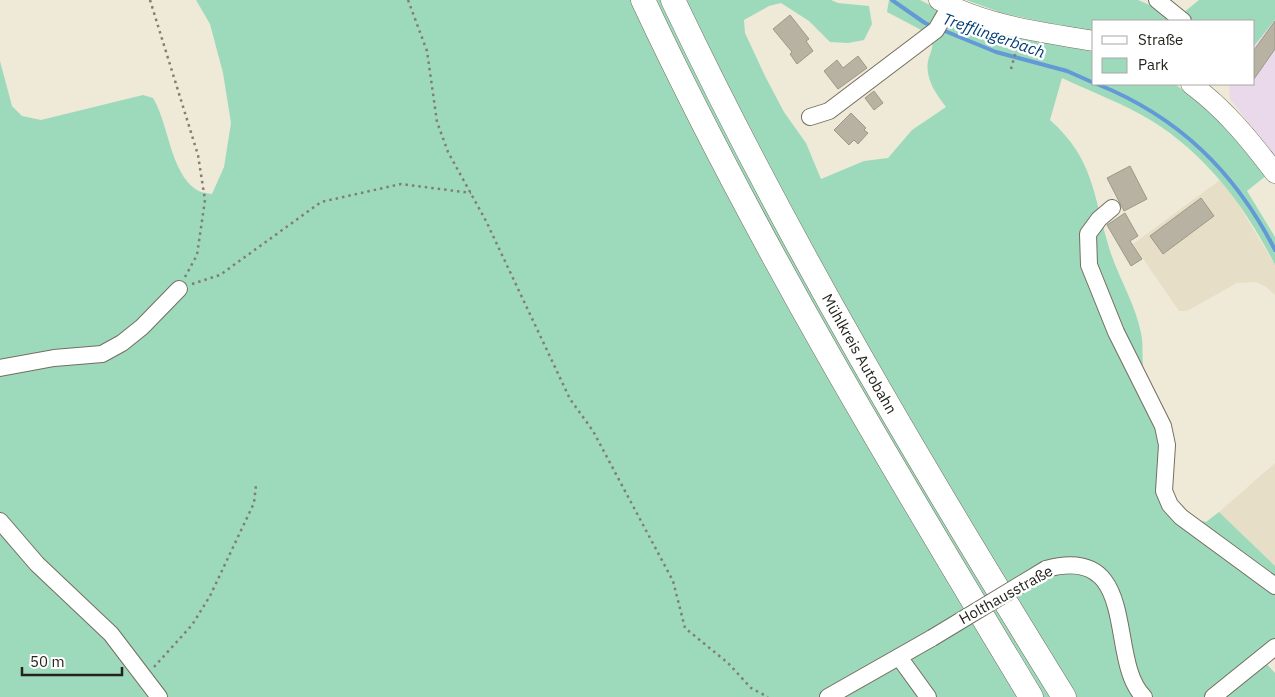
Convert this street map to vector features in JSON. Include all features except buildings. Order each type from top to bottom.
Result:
[{"type":"highway","name":"Mühlkreis Autobahn","points":[[643,0],[701,120],[778,264],[897,472],[1032,697]]},
{"type":"highway","name":"Mühlkreis Autobahn","points":[[674,0],[762,176],[860,354],[1064,697]]},
{"type":"main road","points":[[942,13],[1092,41]]},
{"type":"main road","points":[[1193,85],[1219,106],[1236,124],[1275,173]]},
{"type":"street","points":[[1157,0],[1182,20]]},
{"type":"street","points":[[810,117],[829,111],[942,13]]},
{"type":"street","points":[[1112,208],[1099,219],[1088,234],[1089,266],[1116,332],[1162,426],[1167,445],[1164,492],[1170,505],[1181,517],[1275,586]]},
{"type":"street","points":[[0,368],[54,358],[102,354],[122,343],[142,327],[179,288]]},
{"type":"street","points":[[0,521],[38,564],[111,634],[159,697]]},
{"type":"street","name":"Holthausstraße","points":[[828,697],[932,638],[1046,569],[1061,565],[1077,566],[1091,571],[1104,581],[1118,610],[1130,676],[1138,692],[1144,697]]},
{"type":"street","points":[[1213,697],[1275,646]]},
{"type":"street","points":[[899,657],[928,697]]},
{"type":"path","points":[[150,0],[198,155],[205,200],[197,255],[179,288]]},
{"type":"path","points":[[408,0],[427,51],[437,122],[448,152],[486,221],[570,399],[593,430],[672,581],[685,628],[728,662],[752,688],[768,697]]},
{"type":"path","points":[[1011,69],[1018,46]]},
{"type":"path","points":[[179,288],[220,275],[321,202],[401,184],[471,193]]},
{"type":"path","points":[[144,678],[192,625],[210,596],[254,503],[256,485]]},
{"type":"shaded area","points":[[1275,20],[1275,156],[1230,99],[1229,85],[1255,85],[1255,45]]},
{"type":"shaded area","points":[[1220,180],[1235,199],[1275,265],[1275,295],[1265,286],[1256,282],[1237,283],[1187,311],[1179,311],[1133,244]]},
{"type":"shaded area","points":[[1275,463],[1275,566],[1219,512]]},
{"type":"green space","points":[[196,0],[831,0],[838,3],[869,6],[872,24],[864,40],[848,43],[830,42],[809,21],[781,3],[769,6],[744,20],[745,33],[765,76],[784,112],[806,143],[821,179],[864,161],[888,158],[912,130],[946,107],[930,80],[928,61],[932,47],[932,38],[954,16],[1092,50],[1092,85],[1176,85],[1216,116],[1267,175],[1247,191],[1275,237],[1275,265],[1252,224],[1224,185],[1190,150],[1152,121],[1062,78],[1050,120],[1075,148],[1090,177],[1111,255],[1138,322],[1142,338],[1143,366],[1147,388],[1173,504],[1192,518],[1206,522],[1219,512],[1275,566],[1275,641],[1258,655],[1275,673],[1275,697],[164,697],[0,514],[0,61],[12,106],[22,116],[41,120],[143,95],[153,98],[181,172],[197,190],[212,194],[224,167],[231,123],[223,73],[210,24]]},
{"type":"green space","points":[[889,0],[920,0],[942,11],[925,32],[887,12]]},
{"type":"green space","points":[[966,0],[1138,0],[1166,12],[1183,13],[1199,0],[1275,0],[1275,20],[1255,45],[1255,20],[1092,20],[1092,33],[1002,13]]},
{"type":"green space","points":[[0,527],[96,626],[155,697],[0,697]]},
{"type":"waterway","name":"Trefflingerbach","points":[[892,0],[925,23],[934,27]]},
{"type":"waterway","name":"Trefflingerbach","points":[[940,29],[996,52],[1067,71],[1092,82]]},
{"type":"waterway","name":"Trefflingerbach","points":[[1099,85],[1127,97],[1154,113],[1179,130],[1202,150],[1242,196],[1275,250]]}]
